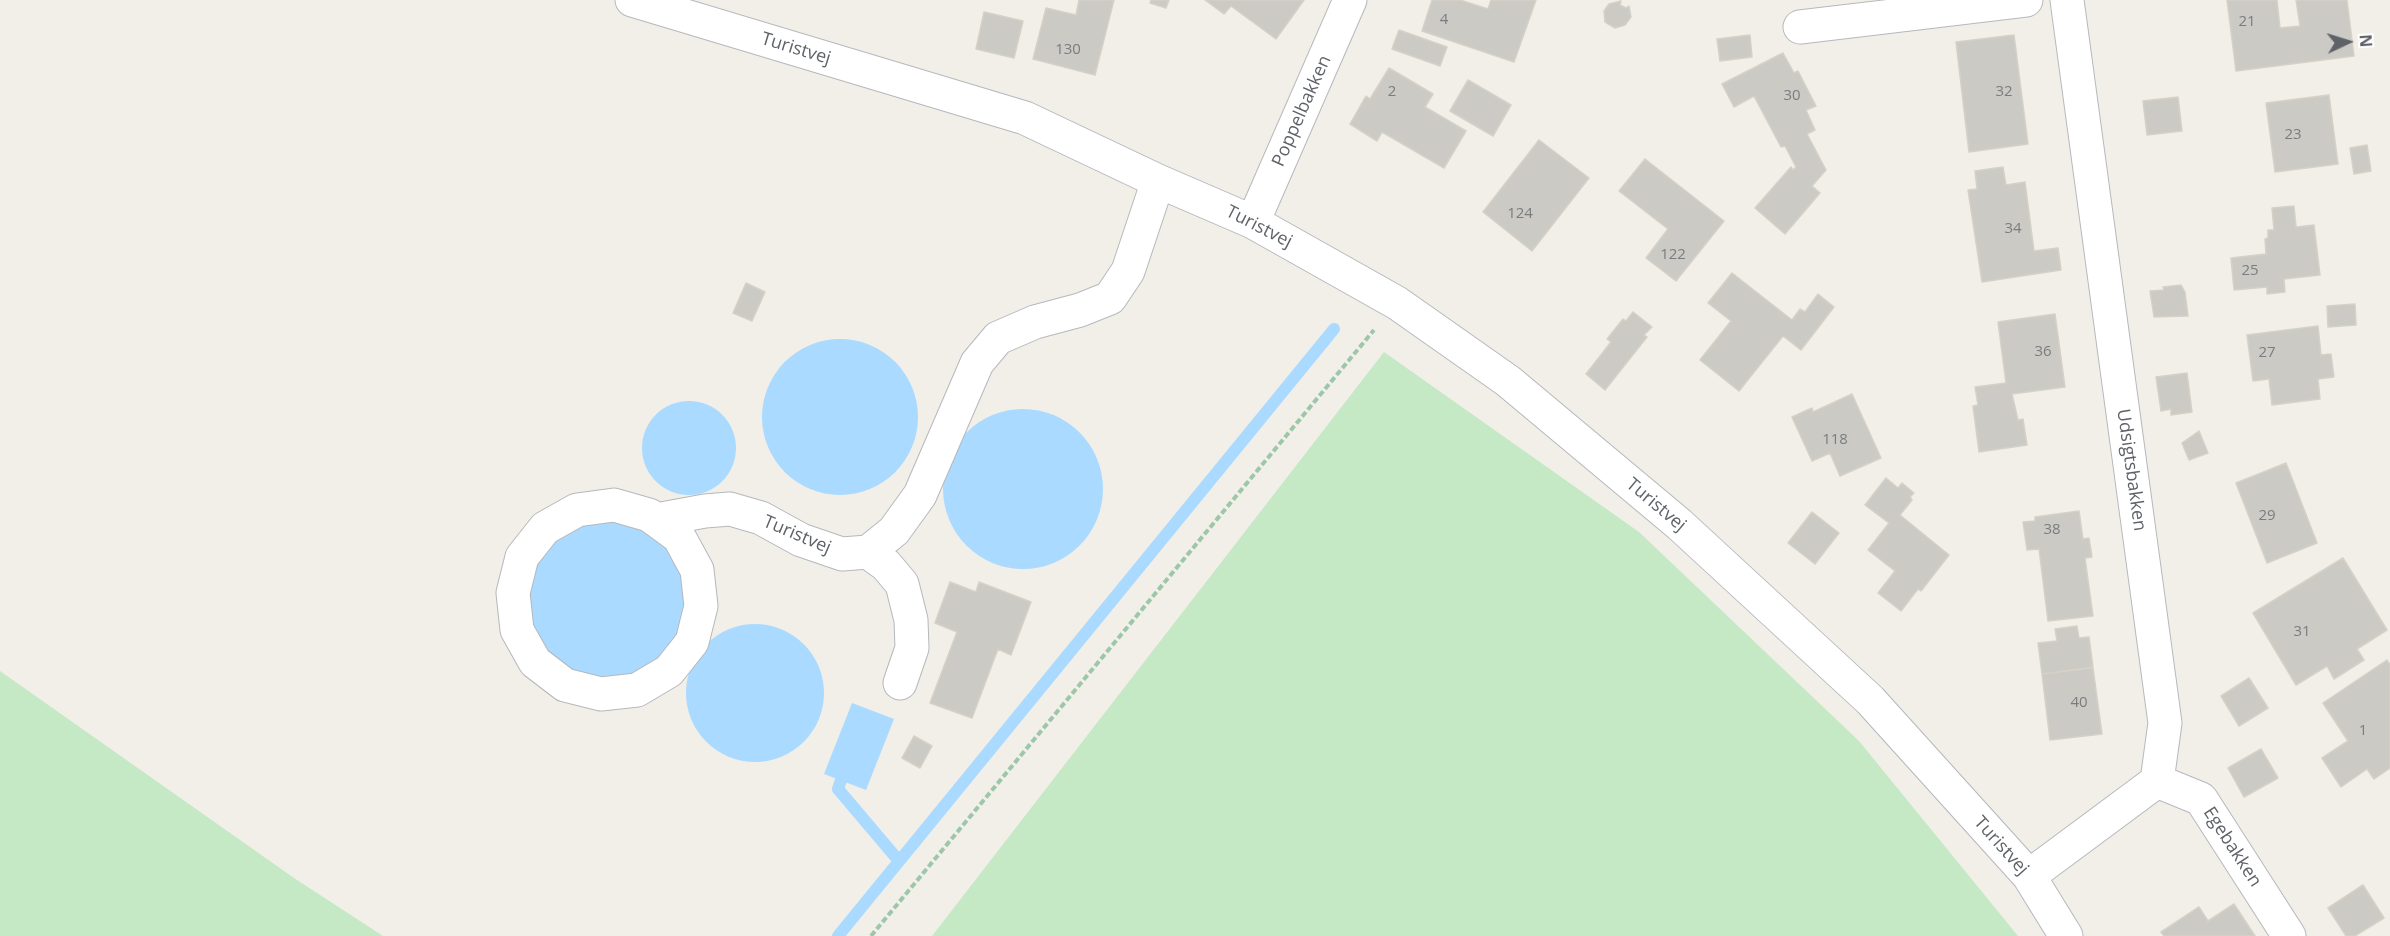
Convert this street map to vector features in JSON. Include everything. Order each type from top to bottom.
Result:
[{"type":"street","name":"Turistvej","points":[[632,0],[1025,118],[1253,222],[1397,303],[1508,381],[1679,524],[1870,700],[2029,876],[2066,936]]},
{"type":"street","name":"Poppelbakken","points":[[1253,222],[1350,0]]},
{"type":"street","points":[[1800,27],[2026,0]]},
{"type":"street","name":"Udsigtsbakken","points":[[2067,0],[2165,723],[2157,781]]},
{"type":"street","points":[[902,584],[886,565],[867,552],[894,531],[920,495],[976,363],[998,338],[1035,322],[1080,310],[1110,298],[1128,271],[1158,180]]},
{"type":"street","points":[[614,505],[649,515],[656,520],[679,537],[697,570],[701,606],[692,642],[669,671],[637,690],[601,694],[565,685],[536,662],[517,630],[513,593],[522,557],[545,528],[577,510],[614,505]]},
{"type":"street","name":"Turistvej","points":[[656,520],[730,509],[761,518],[801,540],[842,554],[867,552]]},
{"type":"street","points":[[900,683],[912,648],[911,620],[902,584],[910,509]]},
{"type":"street","points":[[2029,876],[2157,781]]},
{"type":"street","name":"Egebakken","points":[[2157,781],[2201,799],[2289,936]]},
{"type":"path","points":[[871,936],[1397,303]]},
{"type":"green space","points":[[1384,352],[1639,532],[1859,741],[2018,936],[932,936]]},
{"type":"green space","points":[[0,671],[294,878],[383,936],[0,936]]},
{"type":"water","points":[[840,339],[855,340],[870,345],[884,352],[895,362],[905,373],[912,387],[917,402],[917,432],[912,447],[905,461],[895,472],[884,482],[870,489],[855,494],[840,495],[825,494],[810,489],[796,482],[785,472],[775,461],[768,447],[763,432],[762,417],[763,402],[768,387],[775,373],[785,362],[796,352],[810,345],[825,340]]},
{"type":"water","points":[[689,401],[707,405],[722,415],[732,430],[736,448],[732,466],[722,481],[707,491],[689,495],[671,491],[656,481],[646,466],[642,448],[646,430],[656,415],[671,405]]},
{"type":"water","points":[[1023,409],[1039,410],[1054,415],[1068,422],[1080,432],[1090,444],[1097,458],[1102,473],[1102,505],[1097,520],[1090,534],[1080,546],[1068,556],[1054,563],[1039,568],[1023,569],[1007,568],[992,563],[978,556],[966,546],[956,534],[949,520],[944,505],[943,489],[944,473],[949,458],[956,444],[966,432],[978,422],[992,415],[1007,410]]},
{"type":"water","points":[[623,514],[671,543],[690,596],[673,649],[628,680],[573,677],[531,642],[528,560],[544,537]]},
{"type":"water","points":[[755,624],[781,630],[793,636],[803,645],[812,655],[818,667],[824,693],[818,719],[812,731],[803,741],[793,750],[781,756],[755,762],[729,756],[717,750],[707,741],[698,731],[692,719],[686,693],[692,667],[698,655],[707,645],[717,636],[729,630]]},
{"type":"water","points":[[852,703],[894,719],[866,790],[824,774]]},
{"type":"building","points":[[1079,0],[1114,0],[1095,75],[1033,59],[1046,8],[1076,15]]},
{"type":"building","points":[[1151,0],[1169,0],[1166,8],[1150,3]]},
{"type":"building","points":[[1205,0],[1304,0],[1276,39],[1231,6],[1224,14]]},
{"type":"building","points":[[1432,0],[1460,0],[1488,9],[1491,0],[1536,0],[1514,62],[1422,31]]},
{"type":"building","points":[[2227,0],[2277,0],[2280,28],[2300,26],[2296,0],[2347,0],[2354,56],[2236,71]]},
{"type":"building","points":[[1621,1],[1620,5],[1626,8],[1629,6],[1631,17],[1625,25],[1615,28],[1605,22],[1604,11],[1609,4]]},
{"type":"building","points":[[984,12],[1023,21],[1014,58],[976,49]]},
{"type":"building","points":[[1399,30],[1447,47],[1440,66],[1392,49]]},
{"type":"building","points":[[1750,35],[1752,57],[1720,61],[1717,39]]},
{"type":"building","points":[[2014,35],[2028,144],[1969,152],[1956,42]]},
{"type":"building","points":[[1783,53],[1794,73],[1798,71],[1816,106],[1806,110],[1815,130],[1807,134],[1826,170],[1812,186],[1820,193],[1785,234],[1755,208],[1791,167],[1793,170],[1796,167],[1785,146],[1781,147],[1754,96],[1734,107],[1722,84]]},
{"type":"building","points":[[1389,68],[1433,94],[1425,107],[1466,131],[1444,168],[1382,132],[1377,141],[1350,124],[1366,96],[1370,99]]},
{"type":"building","points":[[1468,80],[1511,105],[1493,136],[1450,111]]},
{"type":"building","points":[[2329,95],[2338,164],[2275,172],[2266,103]]},
{"type":"building","points":[[2178,97],[2182,131],[2147,135],[2143,101]]},
{"type":"building","points":[[1539,140],[1589,178],[1532,251],[1483,212]]},
{"type":"building","points":[[2367,145],[2371,171],[2354,174],[2350,148]]},
{"type":"building","points":[[1645,159],[1724,221],[1676,281],[1646,258],[1668,229],[1619,191]]},
{"type":"building","points":[[2003,167],[2006,185],[2025,182],[2034,251],[2058,248],[2061,270],[1982,282],[1968,190],[1977,189],[1975,171]]},
{"type":"building","points":[[2294,206],[2296,227],[2314,225],[2320,275],[2284,279],[2285,292],[2267,294],[2267,287],[2234,290],[2231,258],[2266,254],[2265,239],[2268,238],[2268,230],[2274,230],[2272,208]]},
{"type":"building","points":[[1732,273],[1792,320],[1800,309],[1805,312],[1818,294],[1834,307],[1801,350],[1783,336],[1739,391],[1700,360],[1731,321],[1708,303]]},
{"type":"building","points":[[746,283],[765,292],[752,321],[733,313]]},
{"type":"building","points":[[2181,285],[2185,292],[2188,316],[2154,317],[2150,291]]},
{"type":"building","points":[[2355,304],[2356,325],[2328,327],[2327,306]]},
{"type":"building","points":[[1633,312],[1652,327],[1644,335],[1647,337],[1605,390],[1586,374],[1611,342],[1607,339],[1623,319],[1626,321]]},
{"type":"building","points":[[2055,314],[2065,387],[2012,394],[2018,420],[2023,419],[2027,445],[1979,452],[1973,406],[1978,405],[1975,387],[2006,383],[1998,322]]},
{"type":"building","points":[[2318,326],[2321,355],[2331,354],[2334,377],[2318,379],[2320,399],[2272,405],[2269,379],[2253,381],[2247,335]]},
{"type":"building","points":[[2187,373],[2192,412],[2171,415],[2171,409],[2161,411],[2156,377]]},
{"type":"building","points":[[1852,394],[1881,458],[1840,476],[1830,453],[1812,461],[1792,417],[1812,408],[1813,412]]},
{"type":"building","points":[[2199,431],[2208,453],[2189,460],[2182,443]]},
{"type":"building","points":[[2286,463],[2317,543],[2267,563],[2236,483]]},
{"type":"building","points":[[1886,478],[1898,488],[1902,483],[1914,493],[1910,497],[1912,500],[1900,515],[1949,555],[1921,591],[1918,589],[1901,611],[1878,593],[1895,571],[1868,550],[1889,523],[1865,505]]},
{"type":"building","points":[[2079,511],[2083,539],[2089,538],[2092,557],[2085,558],[2093,616],[2048,621],[2039,549],[2027,550],[2023,522],[2035,521],[2035,517]]},
{"type":"building","points":[[1812,512],[1839,533],[1815,564],[1788,543]]},
{"type":"building","points":[[2343,558],[2387,630],[2357,649],[2364,660],[2334,679],[2327,666],[2296,685],[2253,613]]},
{"type":"building","points":[[950,582],[976,592],[979,582],[1031,602],[1011,655],[998,649],[972,718],[930,703],[957,632],[935,623]]},
{"type":"building","points":[[2077,626],[2079,638],[2089,637],[2093,667],[2042,674],[2038,643],[2057,641],[2055,629]]},
{"type":"building","points":[[2387,660],[2390,665],[2390,768],[2374,779],[2367,769],[2341,787],[2322,758],[2348,741],[2323,703]]},
{"type":"building","points":[[2093,668],[2102,734],[2050,740],[2042,674]]},
{"type":"building","points":[[2249,678],[2268,708],[2239,726],[2221,696]]},
{"type":"building","points":[[914,736],[932,746],[920,768],[902,758]]},
{"type":"building","points":[[2261,749],[2278,778],[2244,797],[2228,768]]},
{"type":"building","points":[[2363,885],[2384,918],[2355,936],[2346,936],[2328,908]]},
{"type":"building","points":[[2234,904],[2255,936],[2164,936],[2161,932],[2199,907],[2208,921]]},
{"type":"waterway","points":[[838,936],[1334,329]]},
{"type":"waterway","points":[[841,780],[838,789],[899,861]]}]
